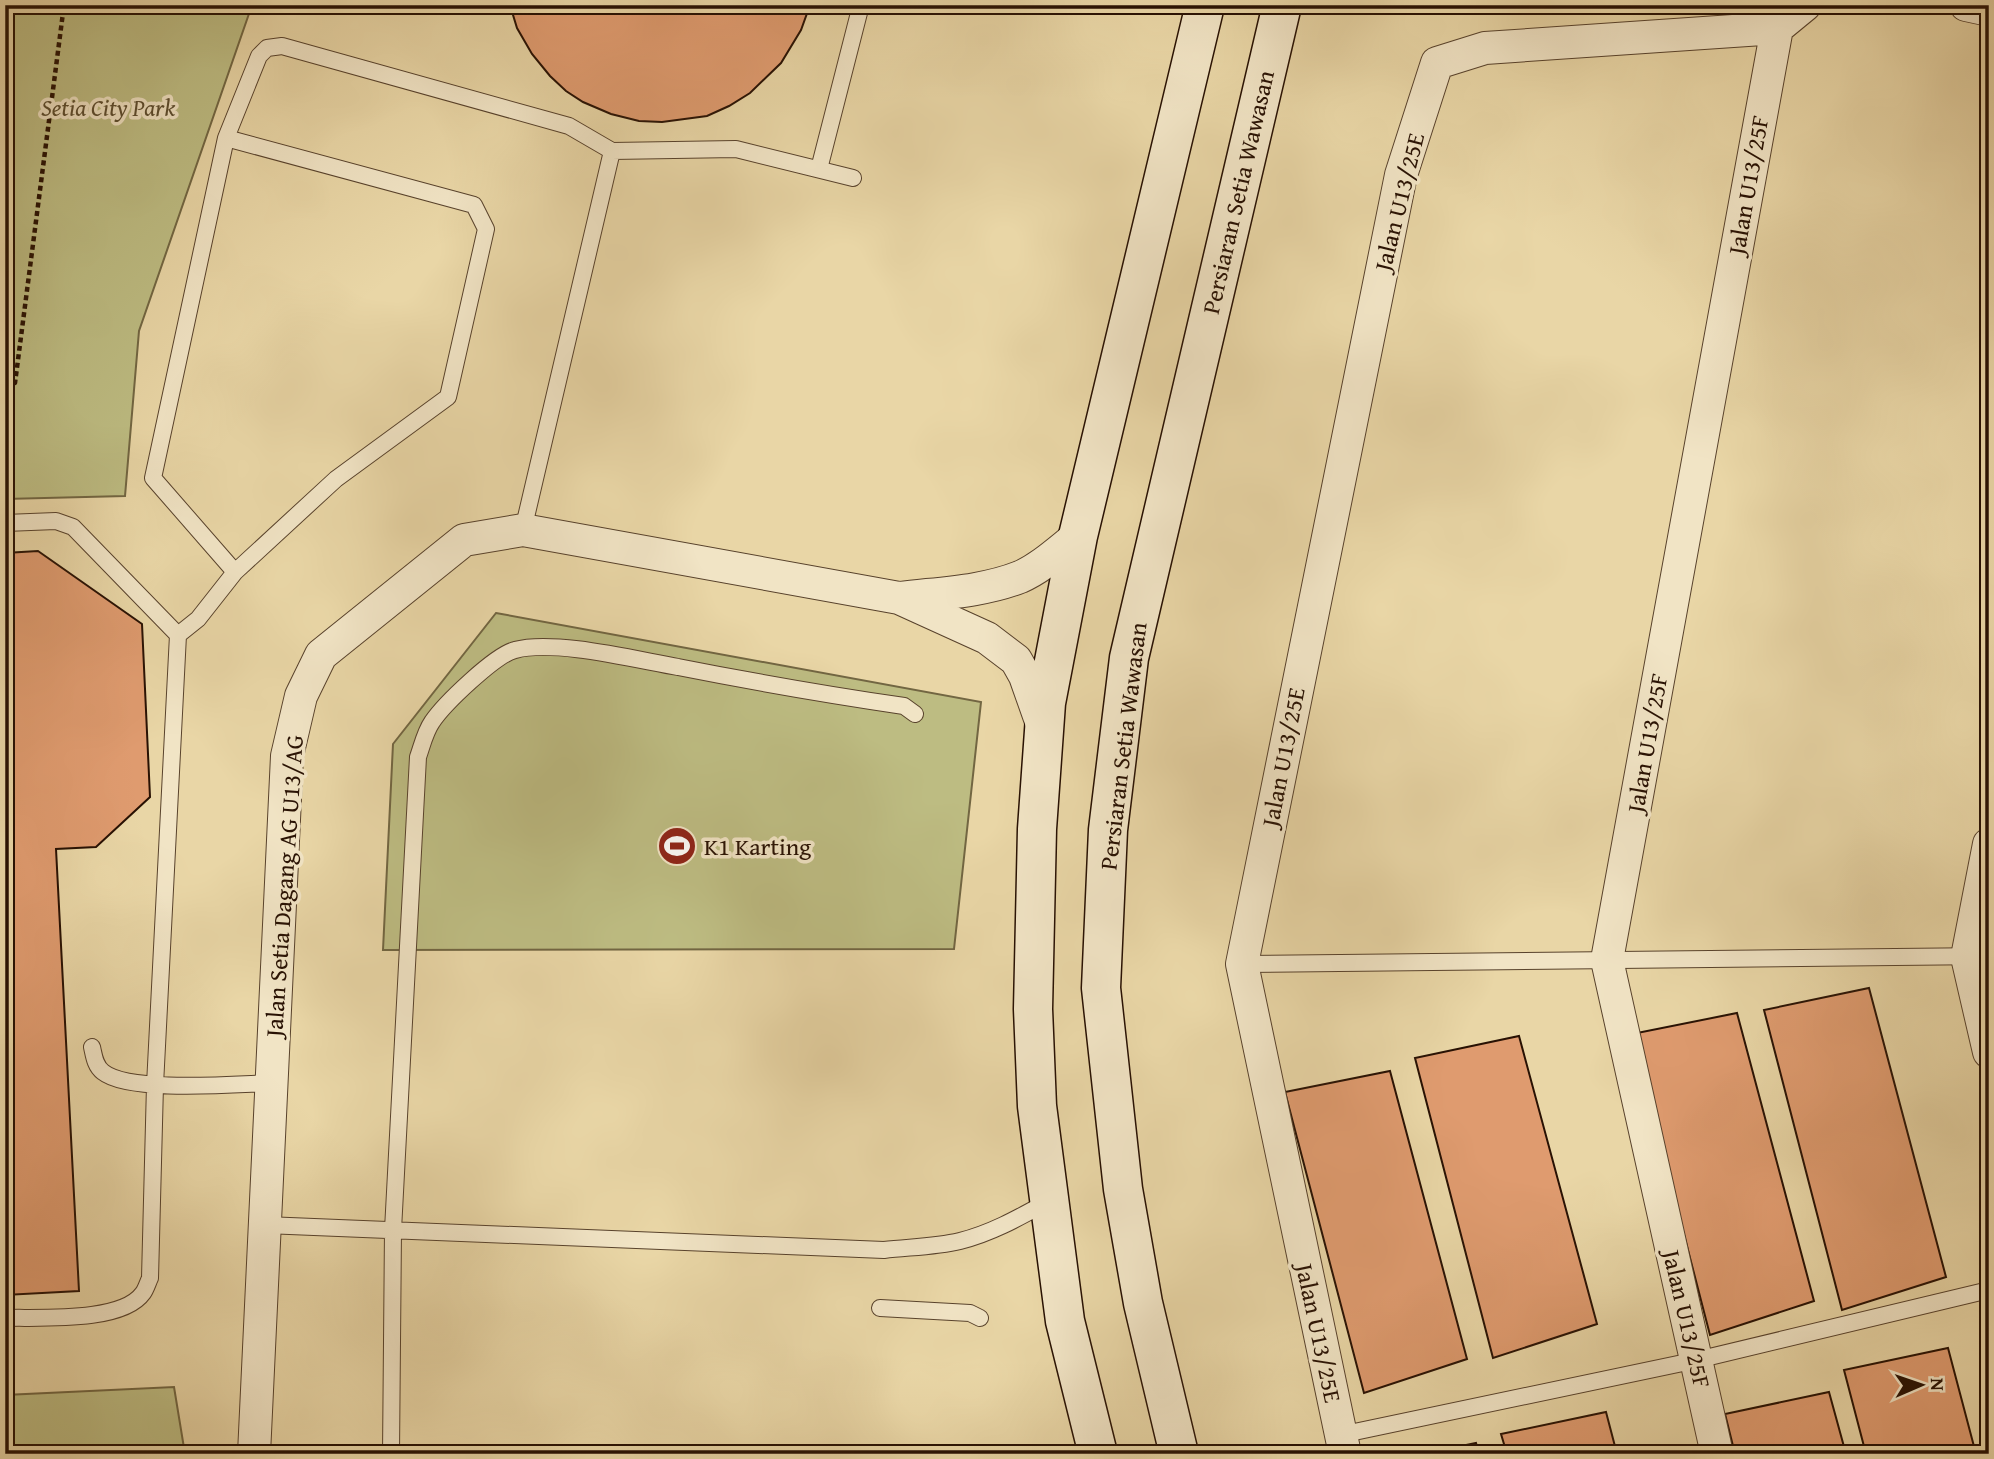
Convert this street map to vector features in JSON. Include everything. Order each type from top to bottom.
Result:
[{"type":"street","points":[[1098,1454],[1065,1321],[1037,1106],[1032,1009],[1037,829],[1046,703],[1078,536],[1205,5]]},
{"type":"street","name":"Persiaran Setia Wawasan","points":[[1179,1454],[1143,1303],[1121,1177],[1101,988],[1108,830],[1129,658],[1282,5]]},
{"type":"street","points":[[1777,28],[1805,5]]},
{"type":"street","points":[[1966,5],[1989,10]]},
{"type":"street","name":"Jalan U13/25E","points":[[1343,1444],[1242,964],[1401,176],[1437,64],[1485,48],[1777,28]]},
{"type":"street","name":"Jalan U13/25F","points":[[1717,1454],[1607,960],[1777,28]]},
{"type":"street","name":"Jalan Setia Dagang AG U13/AG","points":[[254,1454],[288,756],[301,696],[321,655],[464,540],[523,530],[899,598],[987,638],[1016,660],[1026,676],[1044,732]]},
{"type":"street","name":"Jalan Setia Dagang AG U13/AG","points":[[899,598],[973,589],[1021,577],[1078,536]]},
{"type":"street","points":[[1989,844],[1978,956],[1989,1052]]},
{"type":"lane","points":[[819,169],[861,5]]},
{"type":"lane","points":[[235,572],[153,478],[226,138],[259,56],[267,48],[282,46],[569,125],[612,150],[736,149],[853,178]]},
{"type":"lane","points":[[178,635],[198,619],[235,572],[336,480],[447,397],[486,229],[474,205],[226,138]]},
{"type":"lane","points":[[523,530],[612,150]]},
{"type":"lane","points":[[5,523],[56,521],[73,527],[178,635],[155,1085],[150,1278],[143,1294],[129,1305],[90,1315],[5,1318]]},
{"type":"lane","points":[[391,1454],[393,1230],[418,757],[430,724],[449,701],[494,663],[513,650],[541,646],[615,656],[819,694],[904,706],[915,714]]},
{"type":"lane","points":[[1242,964],[1978,956]]},
{"type":"lane","points":[[92,1047],[94,1060],[101,1071],[122,1079],[155,1085],[272,1083]]},
{"type":"lane","points":[[265,1225],[884,1250],[956,1242],[977,1236],[995,1230],[1049,1201]]},
{"type":"lane","points":[[1343,1444],[1989,1290]]},
{"type":"lane","points":[[880,1308],[970,1313],[980,1318]]},
{"type":"path","points":[[5,384],[15,383],[64,5]]},
{"type":"green space","name":"Setia City Park","points":[[5,5],[252,5],[139,331],[125,496],[5,499]]},
{"type":"green space","name":"K1 Karting","points":[[496,613],[981,702],[954,949],[383,950],[393,744]]},
{"type":"green space","points":[[174,1387],[185,1454],[5,1454],[5,1395]]},
{"type":"building","points":[[510,5],[810,5],[801,30],[781,63],[750,93],[707,116],[662,122],[639,121],[611,114],[566,91],[532,54],[517,28]]},
{"type":"building","points":[[38,551],[142,624],[150,797],[96,847],[56,849],[79,1291],[5,1295],[5,553]]},
{"type":"building","points":[[1869,988],[1946,1277],[1842,1310],[1764,1010]]},
{"type":"building","points":[[1737,1013],[1814,1301],[1710,1335],[1632,1034]]},
{"type":"building","points":[[1519,1036],[1597,1324],[1493,1358],[1415,1058]]},
{"type":"building","points":[[1390,1071],[1467,1359],[1364,1393],[1285,1092]]},
{"type":"building","points":[[1948,1348],[1976,1454],[1866,1454],[1844,1370]]},
{"type":"building","points":[[1829,1392],[1846,1454],[1735,1454],[1725,1414]]},
{"type":"building","points":[[1606,1412],[1617,1454],[1507,1454],[1501,1434]]},
{"type":"building","points":[[1476,1443],[1479,1454],[1423,1454]]},
{"type":"place","name":"K1 Karting","points":[[677,846]]}]
